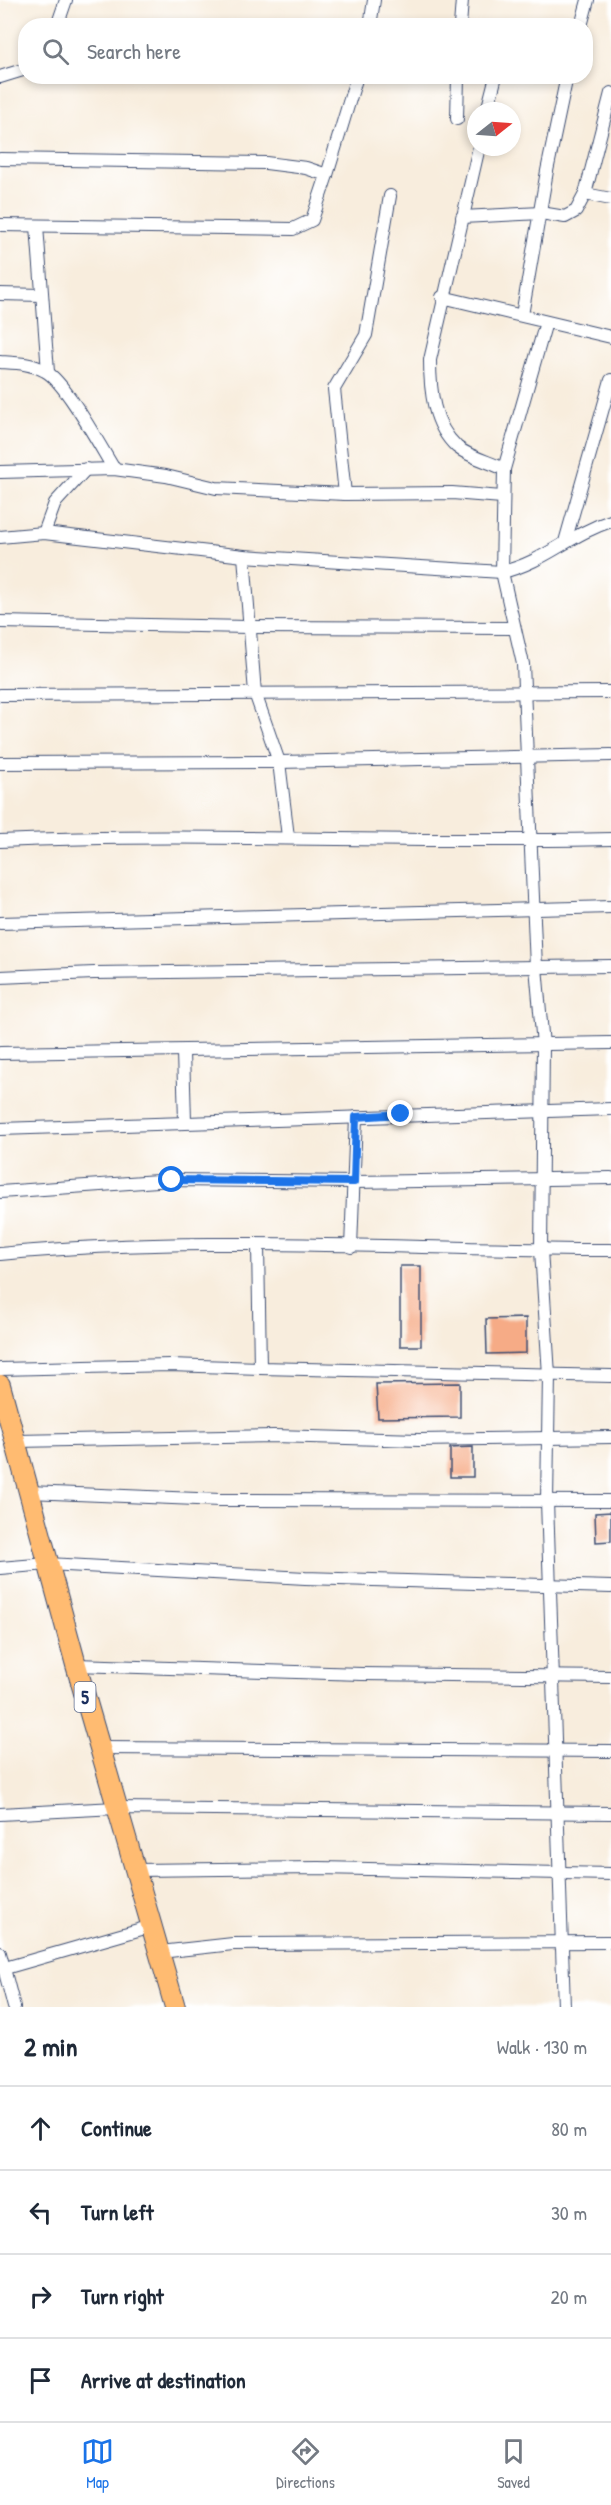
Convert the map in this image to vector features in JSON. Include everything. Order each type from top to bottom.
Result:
[{"type":"highway","name":"5","points":[[0,1385],[116,1808],[176,2007]]},
{"type":"street","points":[[60,18],[66,0]]},
{"type":"street","points":[[371,18],[374,0]]},
{"type":"street","points":[[461,18],[462,0]]},
{"type":"street","points":[[583,18],[588,0]]},
{"type":"street","points":[[0,77],[18,71]]},
{"type":"street","points":[[0,225],[292,229],[312,220],[355,84]]},
{"type":"street","points":[[457,119],[458,84]]},
{"type":"street","points":[[489,102],[494,84]]},
{"type":"street","points":[[522,315],[565,84]]},
{"type":"street","points":[[462,217],[541,213],[571,215],[580,206],[585,194],[611,93]]},
{"type":"street","points":[[477,156],[442,297],[430,360],[430,394],[442,426],[458,447],[504,469]]},
{"type":"street","points":[[0,159],[266,163],[306,168],[327,175]]},
{"type":"street","points":[[585,194],[611,199]]},
{"type":"street","points":[[345,494],[334,389],[366,335],[390,196]]},
{"type":"street","points":[[38,226],[48,372]]},
{"type":"street","points":[[0,294],[42,295]]},
{"type":"street","points":[[442,297],[611,337]]},
{"type":"street","points":[[546,322],[504,469],[502,572],[523,664],[536,968],[543,1045],[541,1179],[542,1250],[549,1375],[547,1501],[552,1587],[564,2007]]},
{"type":"street","points":[[0,362],[30,364],[48,372],[61,385],[114,469]]},
{"type":"street","points":[[565,542],[611,380]]},
{"type":"street","points":[[44,533],[55,503],[86,469]]},
{"type":"street","points":[[0,472],[114,469],[166,476],[216,488],[345,494],[452,493],[502,497]]},
{"type":"street","points":[[0,537],[44,533],[244,556],[502,572],[528,566],[565,542],[611,521]]},
{"type":"street","points":[[244,556],[255,693],[279,762],[288,837]]},
{"type":"street","points":[[0,622],[248,627],[514,628]]},
{"type":"street","points":[[0,695],[611,692]]},
{"type":"street","points":[[0,763],[279,762],[611,755]]},
{"type":"street","points":[[0,841],[288,837],[531,841],[611,839]]},
{"type":"street","points":[[0,923],[611,908]]},
{"type":"street","points":[[0,977],[94,973],[611,966]]},
{"type":"street","points":[[0,1053],[183,1052],[611,1043]]},
{"type":"street","points":[[183,1052],[185,1121]]},
{"type":"street","points":[[0,1130],[185,1121],[611,1109]]},
{"type":"street","points":[[351,1247],[356,1117]]},
{"type":"street","points":[[0,1192],[172,1180],[354,1182],[611,1178]]},
{"type":"street","points":[[0,1254],[68,1247],[147,1244],[611,1250]]},
{"type":"street","points":[[258,1245],[260,1368]]},
{"type":"street","points":[[0,1369],[170,1365],[611,1376]]},
{"type":"street","points":[[16,1441],[274,1436],[419,1440],[547,1436],[611,1437]]},
{"type":"street","points":[[29,1492],[220,1500],[611,1501]]},
{"type":"street","points":[[0,1568],[48,1564],[305,1578],[611,1587]]},
{"type":"street","points":[[76,1665],[554,1678],[611,1677]]},
{"type":"street","points":[[100,1748],[611,1751]]},
{"type":"street","points":[[0,1814],[116,1808],[611,1813]]},
{"type":"street","points":[[136,1870],[319,1868],[611,1874]]},
{"type":"street","points":[[4,1968],[152,1926]]},
{"type":"street","points":[[160,1952],[233,1944],[611,1942]]},
{"type":"street","points":[[0,1953],[15,2007]]},
{"type":"building","points":[[400,1266],[421,1266],[421,1346],[400,1346]]},
{"type":"building","points":[[526,1318],[526,1353],[487,1354],[486,1319]]},
{"type":"building","points":[[460,1383],[460,1417],[378,1418],[376,1384]]},
{"type":"building","points":[[473,1447],[473,1477],[450,1477],[450,1448]]},
{"type":"building","points":[[611,1512],[611,1541],[596,1542],[595,1513]]},
{"type":"route","points":[[172,1180],[354,1182],[356,1117],[401,1114]]}]
